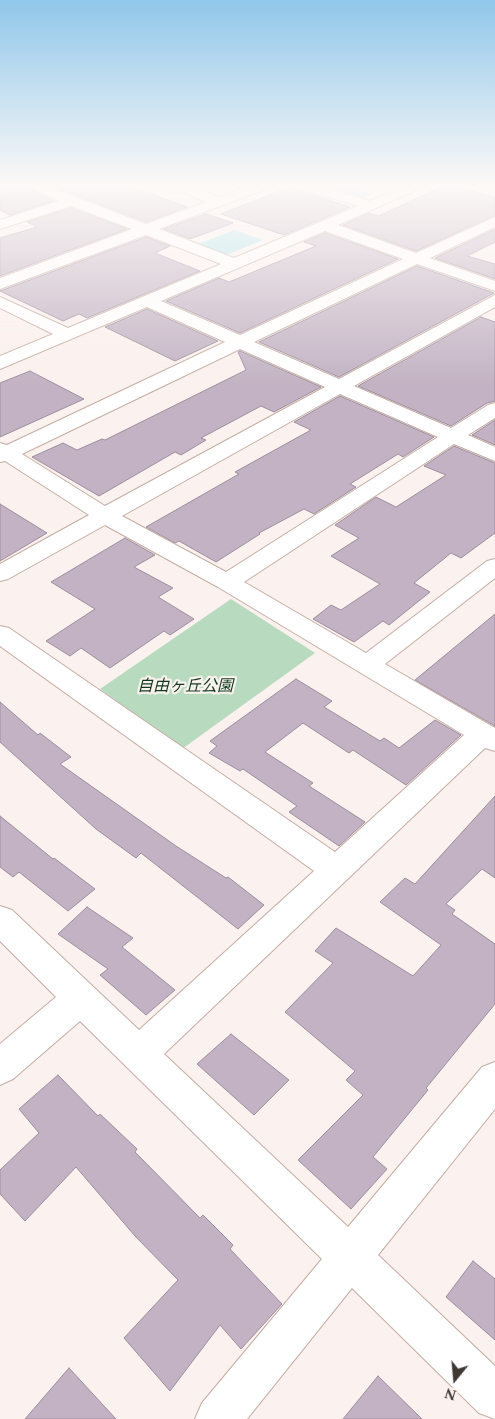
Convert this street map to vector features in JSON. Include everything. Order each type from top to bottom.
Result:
[{"type":"street","points":[[0,284],[83,253]]},
{"type":"street","points":[[207,253],[235,264]]},
{"type":"street","points":[[0,363],[261,253]]},
{"type":"street","points":[[403,253],[495,286]]},
{"type":"street","points":[[2,453],[427,253]]},
{"type":"street","points":[[0,574],[495,300]]},
{"type":"street","points":[[147,301],[495,455]]},
{"type":"street","points":[[0,302],[68,335]]},
{"type":"street","points":[[227,582],[495,409]]},
{"type":"street","points":[[2,453],[105,516],[227,582],[489,738],[336,870],[138,1054]]},
{"type":"street","points":[[367,665],[495,566]]},
{"type":"street","points":[[0,634],[336,870]]},
{"type":"street","points":[[0,920],[495,1397]]},
{"type":"street","points":[[0,1066],[80,998]]},
{"type":"street","points":[[218,1419],[495,1080]]},
{"type":"green space","name":"自由ヶ丘公園","points":[[231,599],[315,653],[182,749],[100,689]]},
{"type":"building","points":[[0,253],[62,253],[0,276]]},
{"type":"building","points":[[102,253],[156,253],[200,271],[87,318],[79,314],[63,321],[0,291]]},
{"type":"building","points":[[299,253],[382,253],[398,259],[240,333],[166,301],[219,278],[229,282]]},
{"type":"building","points":[[445,253],[473,253],[467,256],[495,264],[495,279],[435,258]]},
{"type":"building","points":[[417,266],[494,293],[339,377],[259,342]]},
{"type":"building","points":[[147,309],[218,341],[175,361],[105,327]]},
{"type":"building","points":[[481,317],[495,322],[495,401],[487,403],[451,426],[358,386]]},
{"type":"building","points":[[240,351],[321,387],[274,412],[261,406],[201,438],[206,440],[181,455],[175,452],[99,496],[32,457],[63,443],[77,450],[102,439],[105,440],[246,370],[238,352]]},
{"type":"building","points":[[30,371],[84,399],[0,437],[0,383]]},
{"type":"building","points":[[340,396],[434,437],[403,457],[398,454],[350,484],[356,487],[314,514],[304,509],[259,533],[216,562],[179,541],[175,543],[146,527],[239,474],[235,472],[311,430],[294,422]]},
{"type":"building","points":[[495,420],[495,445],[472,435]]},
{"type":"building","points":[[454,446],[495,463],[495,533],[461,558],[451,553],[414,583],[430,592],[389,625],[383,621],[354,642],[313,619],[331,605],[341,610],[380,584],[331,556],[359,538],[335,525],[376,497],[396,507],[446,475],[424,466]]},
{"type":"building","points":[[0,504],[47,533],[0,561]]},
{"type":"building","points":[[125,538],[155,555],[134,567],[173,588],[158,597],[194,619],[170,635],[164,631],[110,668],[81,648],[70,656],[46,641],[95,609],[51,582]]},
{"type":"building","points":[[495,614],[495,726],[415,680]]},
{"type":"building","points":[[296,679],[332,701],[324,707],[380,741],[384,738],[399,748],[435,720],[461,735],[406,785],[353,750],[349,753],[303,723],[265,752],[313,783],[309,786],[365,822],[339,846],[289,812],[297,806],[243,769],[240,771],[209,753],[217,746],[210,741]]},
{"type":"building","points":[[0,702],[38,735],[40,733],[71,757],[60,764],[176,846],[226,878],[228,877],[264,905],[238,929],[141,853],[136,858],[96,829],[0,742]]},
{"type":"building","points":[[495,796],[495,878],[482,869],[446,904],[455,910],[452,914],[495,944],[495,1004],[426,1088],[428,1090],[373,1157],[387,1169],[351,1209],[298,1160],[363,1095],[346,1080],[355,1071],[285,1012],[333,963],[315,951],[336,928],[413,976],[441,945],[380,902],[405,878],[415,884]]},
{"type":"building","points":[[0,816],[53,859],[95,889],[68,911],[19,872],[13,877],[0,867]]},
{"type":"building","points":[[87,907],[133,938],[122,947],[175,990],[146,1015],[100,975],[108,969],[58,934]]},
{"type":"building","points":[[231,1034],[289,1080],[254,1115],[197,1064]]},
{"type":"building","points":[[58,1075],[98,1116],[100,1114],[137,1149],[135,1152],[200,1218],[203,1215],[233,1245],[230,1249],[282,1304],[241,1349],[220,1325],[170,1391],[124,1338],[178,1280],[135,1236],[76,1167],[25,1221],[0,1194],[0,1170],[39,1133],[19,1109]]},
{"type":"building","points":[[473,1261],[495,1279],[495,1340],[446,1297]]},
{"type":"building","points":[[69,1368],[116,1419],[25,1419]]},
{"type":"building","points":[[378,1376],[422,1419],[343,1419]]}]
